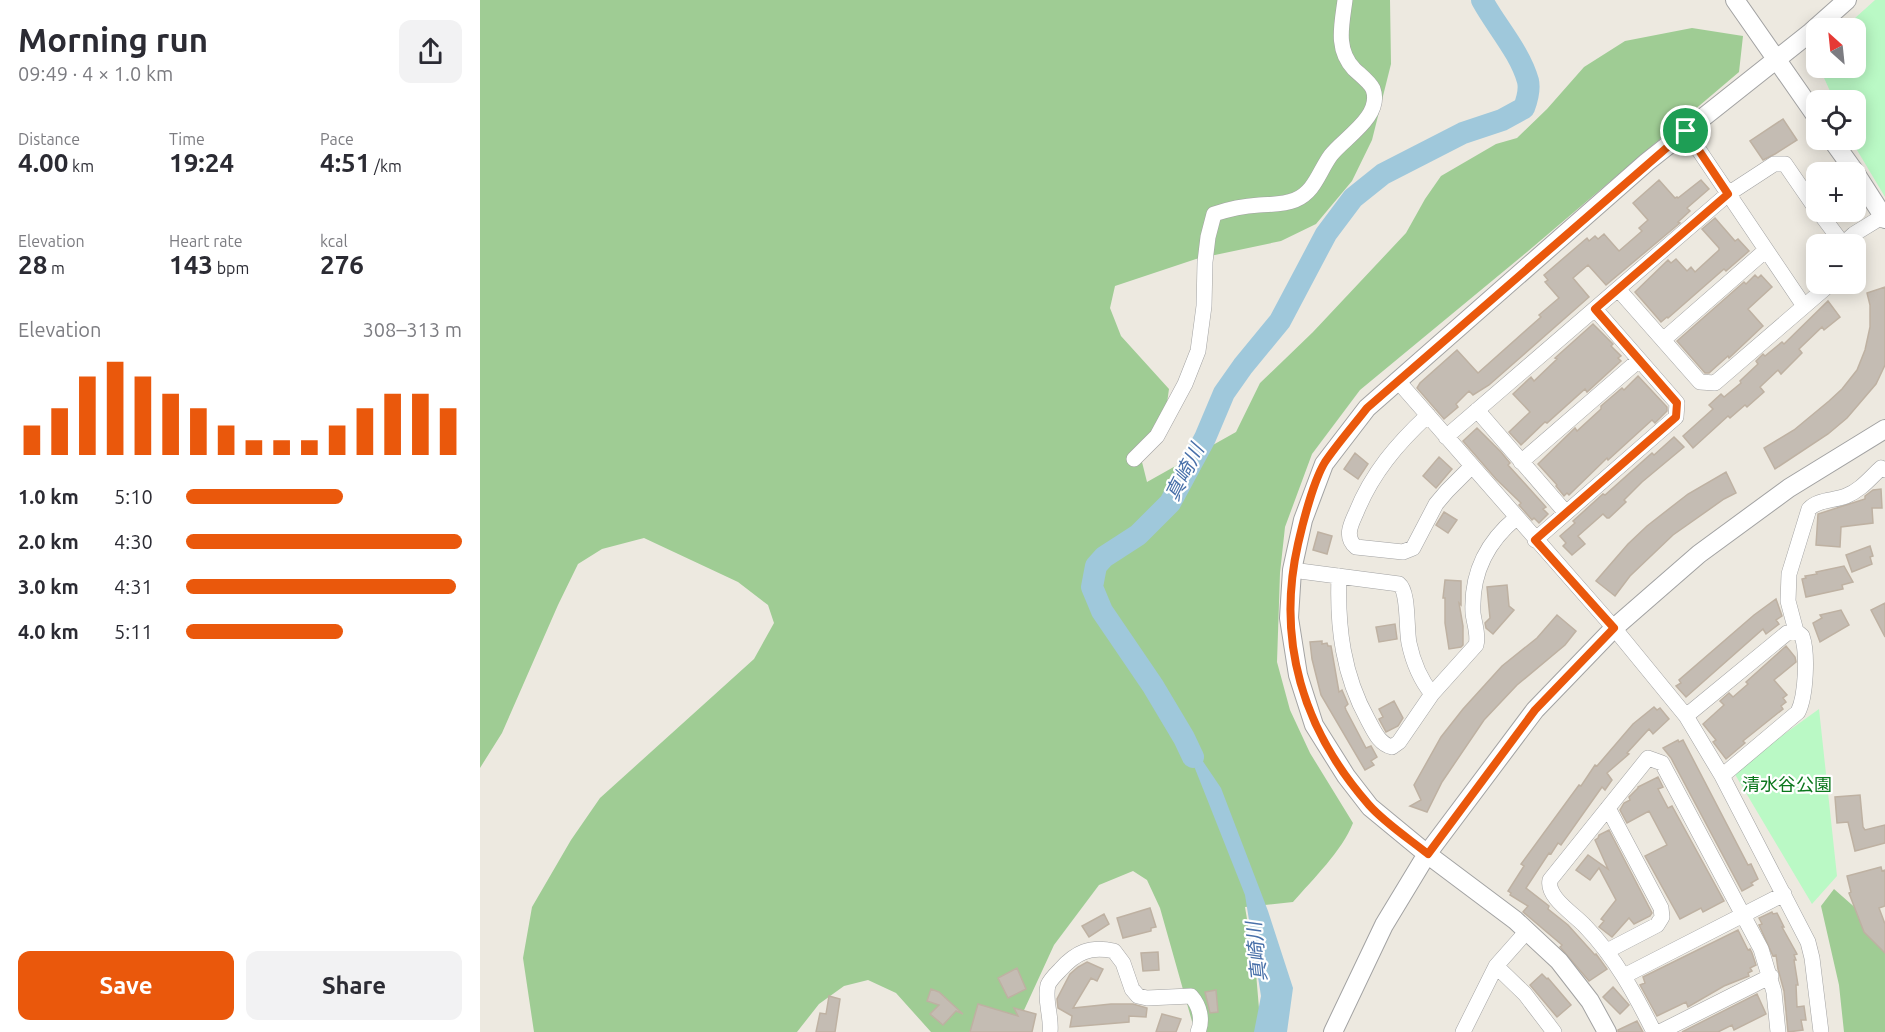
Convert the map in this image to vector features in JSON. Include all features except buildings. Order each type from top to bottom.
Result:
[{"type":"street","points":[[1134,459],[1157,436],[1185,384],[1198,351],[1204,306],[1205,262],[1214,214],[1230,209],[1284,204],[1298,199],[1311,190],[1332,154],[1360,128],[1371,111],[1374,102],[1373,88],[1348,63],[1341,47],[1340,34],[1345,0]]},
{"type":"street","points":[[1735,0],[1806,101]]},
{"type":"street","points":[[1607,1032],[1590,1001],[1565,969],[1527,931],[1370,807],[1346,776],[1314,725],[1298,675],[1289,618],[1292,570],[1303,520],[1324,464],[1367,408],[1686,131],[1848,0]]},
{"type":"street","points":[[1686,131],[1804,306]]},
{"type":"street","points":[[1446,437],[1728,194],[1774,164],[1785,164],[1806,193]]},
{"type":"street","points":[[1854,234],[1885,217],[1866,189]]},
{"type":"street","points":[[1663,340],[1766,250]]},
{"type":"street","points":[[1618,289],[1700,382],[1715,383],[1818,294]]},
{"type":"street","points":[[1535,540],[1676,417],[1677,403],[1595,309]]},
{"type":"street","points":[[1521,462],[1639,360]]},
{"type":"street","points":[[1397,380],[1614,628],[1686,716],[1722,776],[1808,942],[1821,1032]]},
{"type":"street","points":[[1478,410],[1566,513]]},
{"type":"street","points":[[1428,415],[1402,439],[1373,477],[1352,522],[1349,535],[1352,544],[1356,547],[1403,552],[1410,550],[1416,544],[1436,504],[1472,466]]},
{"type":"street","points":[[1333,1032],[1384,925],[1428,854],[1535,710],[1614,628],[1708,547],[1789,488],[1885,429]]},
{"type":"street","points":[[1722,776],[1798,712],[1802,702],[1806,650],[1802,636],[1796,631],[1788,601],[1788,574],[1809,509],[1817,503],[1853,492],[1870,480],[1881,468],[1885,470]]},
{"type":"street","points":[[1339,576],[1339,624],[1347,670],[1355,694],[1374,732],[1384,744],[1392,747],[1399,742],[1432,694],[1478,642],[1473,593],[1479,568],[1491,543],[1516,518]]},
{"type":"street","points":[[1292,570],[1402,586],[1405,595],[1406,626],[1412,652],[1420,677],[1432,694]]},
{"type":"street","points":[[1686,716],[1787,633],[1796,631]]},
{"type":"street","points":[[1654,1032],[1624,976],[1607,951],[1586,927],[1552,895],[1549,885],[1648,758],[1662,762],[1761,949],[1771,976],[1778,1032]]},
{"type":"street","points":[[1607,951],[1657,925],[1662,917],[1661,908],[1608,808]]},
{"type":"street","points":[[1624,976],[1784,894]]},
{"type":"street","points":[[1463,1032],[1496,966],[1527,931]]},
{"type":"street","points":[[1050,1032],[1048,983],[1072,957],[1084,951],[1105,949],[1114,951],[1119,957],[1132,989],[1138,996],[1147,998],[1191,996],[1197,1002],[1202,1023],[1198,1032]]},
{"type":"street","points":[[1496,966],[1525,994],[1547,1028]]},
{"type":"street","points":[[1660,1032],[1771,976]]},
{"type":"green space","points":[[480,0],[1390,0],[1391,64],[1372,140],[1352,181],[1316,224],[1281,241],[1196,259],[1115,286],[1110,308],[1121,336],[1169,389],[1167,403],[1142,462],[1147,482],[1236,432],[1260,383],[1313,332],[1406,233],[1441,176],[1496,144],[1517,138],[1547,109],[1584,67],[1625,41],[1692,28],[1743,36],[1739,72],[1360,390],[1312,454],[1285,527],[1280,573],[1277,662],[1290,710],[1310,753],[1353,823],[1342,844],[1293,902],[1245,907],[1256,973],[1261,1032],[1195,1032],[1160,908],[1147,880],[1133,871],[1099,885],[1054,945],[1014,1032],[931,1032],[896,993],[868,980],[844,986],[819,1004],[797,1032],[534,1032],[523,958],[532,907],[571,840],[600,798],[754,659],[774,623],[768,605],[738,582],[644,538],[602,549],[578,564],[502,733],[480,768]]},
{"type":"green space","points":[[1875,0],[1885,0],[1885,197],[1857,150],[1866,150],[1866,90],[1829,90],[1824,78],[1866,78],[1866,18],[1855,18]]},
{"type":"green space","name":"清水谷公園","points":[[1819,709],[1837,876],[1812,904],[1733,771]]},
{"type":"green space","points":[[1834,889],[1885,934],[1885,1032],[1844,1032],[1839,985],[1821,906]]},
{"type":"water","points":[[1177,723],[1221,788],[1268,911],[1293,988],[1287,1032],[1254,1032],[1261,996],[1245,895]]},
{"type":"waterway","name":"真崎川","points":[[1193,757],[1153,686],[1102,611],[1092,587],[1096,566],[1104,557],[1138,535],[1170,503],[1205,438],[1224,393],[1280,321],[1326,234],[1353,198],[1383,174],[1463,133],[1502,120],[1524,108],[1529,88],[1524,70],[1514,49],[1482,0]]},
{"type":"route","points":[[1686,131],[1728,194],[1595,309],[1677,403],[1676,417],[1535,540],[1614,628],[1535,710],[1428,854],[1370,807],[1346,776],[1314,725],[1298,675],[1289,618],[1292,570],[1303,520],[1324,464],[1367,408],[1647,162],[1686,131]]}]
